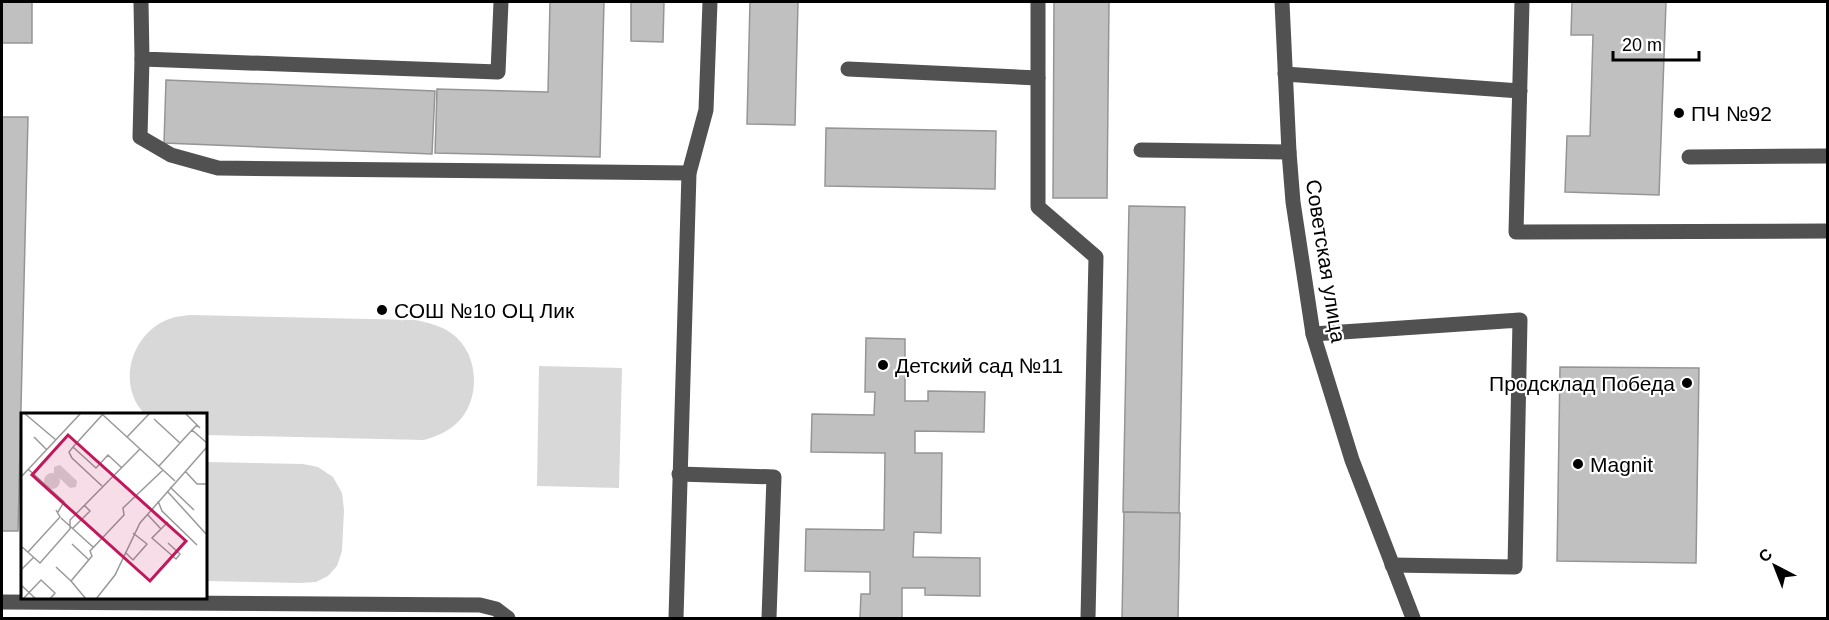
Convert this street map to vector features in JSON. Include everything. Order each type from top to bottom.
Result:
[{"type":"street","points":[[141,2],[140,137],[171,155],[218,168],[689,173]]},
{"type":"street","points":[[142,60],[498,72],[501,2]]},
{"type":"street","points":[[676,618],[689,173],[706,110],[710,2]]},
{"type":"street","points":[[1038,2],[1038,207],[1096,257],[1088,618]]},
{"type":"street","name":"Советская улица","points":[[1282,2],[1293,202],[1313,334],[1352,460],[1413,618]]},
{"type":"street","points":[[1522,2],[1516,232],[1827,231]]},
{"type":"street","points":[[848,69],[1038,78]]},
{"type":"street","points":[[1285,74],[1520,91]]},
{"type":"street","points":[[1141,150],[1289,152]]},
{"type":"street","points":[[1689,157],[1827,156]]},
{"type":"street","points":[[1313,334],[1520,320],[1515,567],[1392,565]]},
{"type":"street","points":[[679,474],[774,477],[769,618]]},
{"type":"street","points":[[2,602],[480,605],[496,609],[508,618]]},
{"type":"shaded area","points":[[190,315],[416,320],[434,325],[451,333],[467,352],[474,376],[471,401],[457,423],[442,433],[424,440],[207,435],[207,413],[143,413],[135,400],[131,386],[132,362],[142,340],[150,330],[174,317]]},
{"type":"shaded area","points":[[539,366],[622,368],[619,488],[537,486]]},
{"type":"shaded area","points":[[207,462],[303,464],[318,467],[333,477],[342,493],[344,510],[342,551],[337,566],[328,576],[316,582],[207,581]]},
{"type":"building","points":[[2,2],[32,2],[32,43],[2,43]]},
{"type":"building","points":[[550,2],[604,2],[600,157],[435,153],[437,89],[548,92]]},
{"type":"building","points":[[631,2],[664,2],[663,42],[631,41]]},
{"type":"building","points":[[750,2],[798,2],[795,125],[747,124]]},
{"type":"building","points":[[1054,2],[1109,2],[1107,198],[1053,198]]},
{"type":"building","points":[[1572,2],[1666,2],[1659,195],[1565,192],[1567,136],[1590,136],[1593,35],[1571,35]]},
{"type":"building","points":[[166,80],[435,91],[432,154],[164,143]]},
{"type":"building","points":[[2,117],[28,117],[18,531],[2,531]]},
{"type":"building","points":[[826,128],[996,131],[995,189],[825,186]]},
{"type":"building","points":[[1129,206],[1185,207],[1179,513],[1123,512]]},
{"type":"building","points":[[866,338],[905,339],[905,401],[928,401],[928,391],[985,392],[984,432],[915,431],[915,453],[942,453],[941,533],[914,532],[913,557],[980,558],[980,596],[925,595],[925,588],[902,588],[902,618],[860,618],[861,594],[870,594],[870,572],[805,571],[806,529],[884,530],[885,453],[811,452],[812,414],[874,415],[875,392],[865,392]]},
{"type":"building","points":[[1560,367],[1699,368],[1696,563],[1557,561]]},
{"type":"building","points":[[1124,512],[1180,513],[1178,618],[1122,618]]},
{"type":"place","name":"ПЧ №92","points":[[1679,113]]},
{"type":"place","name":"СОШ №10 ОЦ Лик","points":[[382,310]]},
{"type":"place","name":"Детский сад №11","points":[[883,365]]},
{"type":"place","name":"Продсклад Победа","points":[[1687,383]]},
{"type":"place","name":"Magnit","points":[[1578,464]]}]
